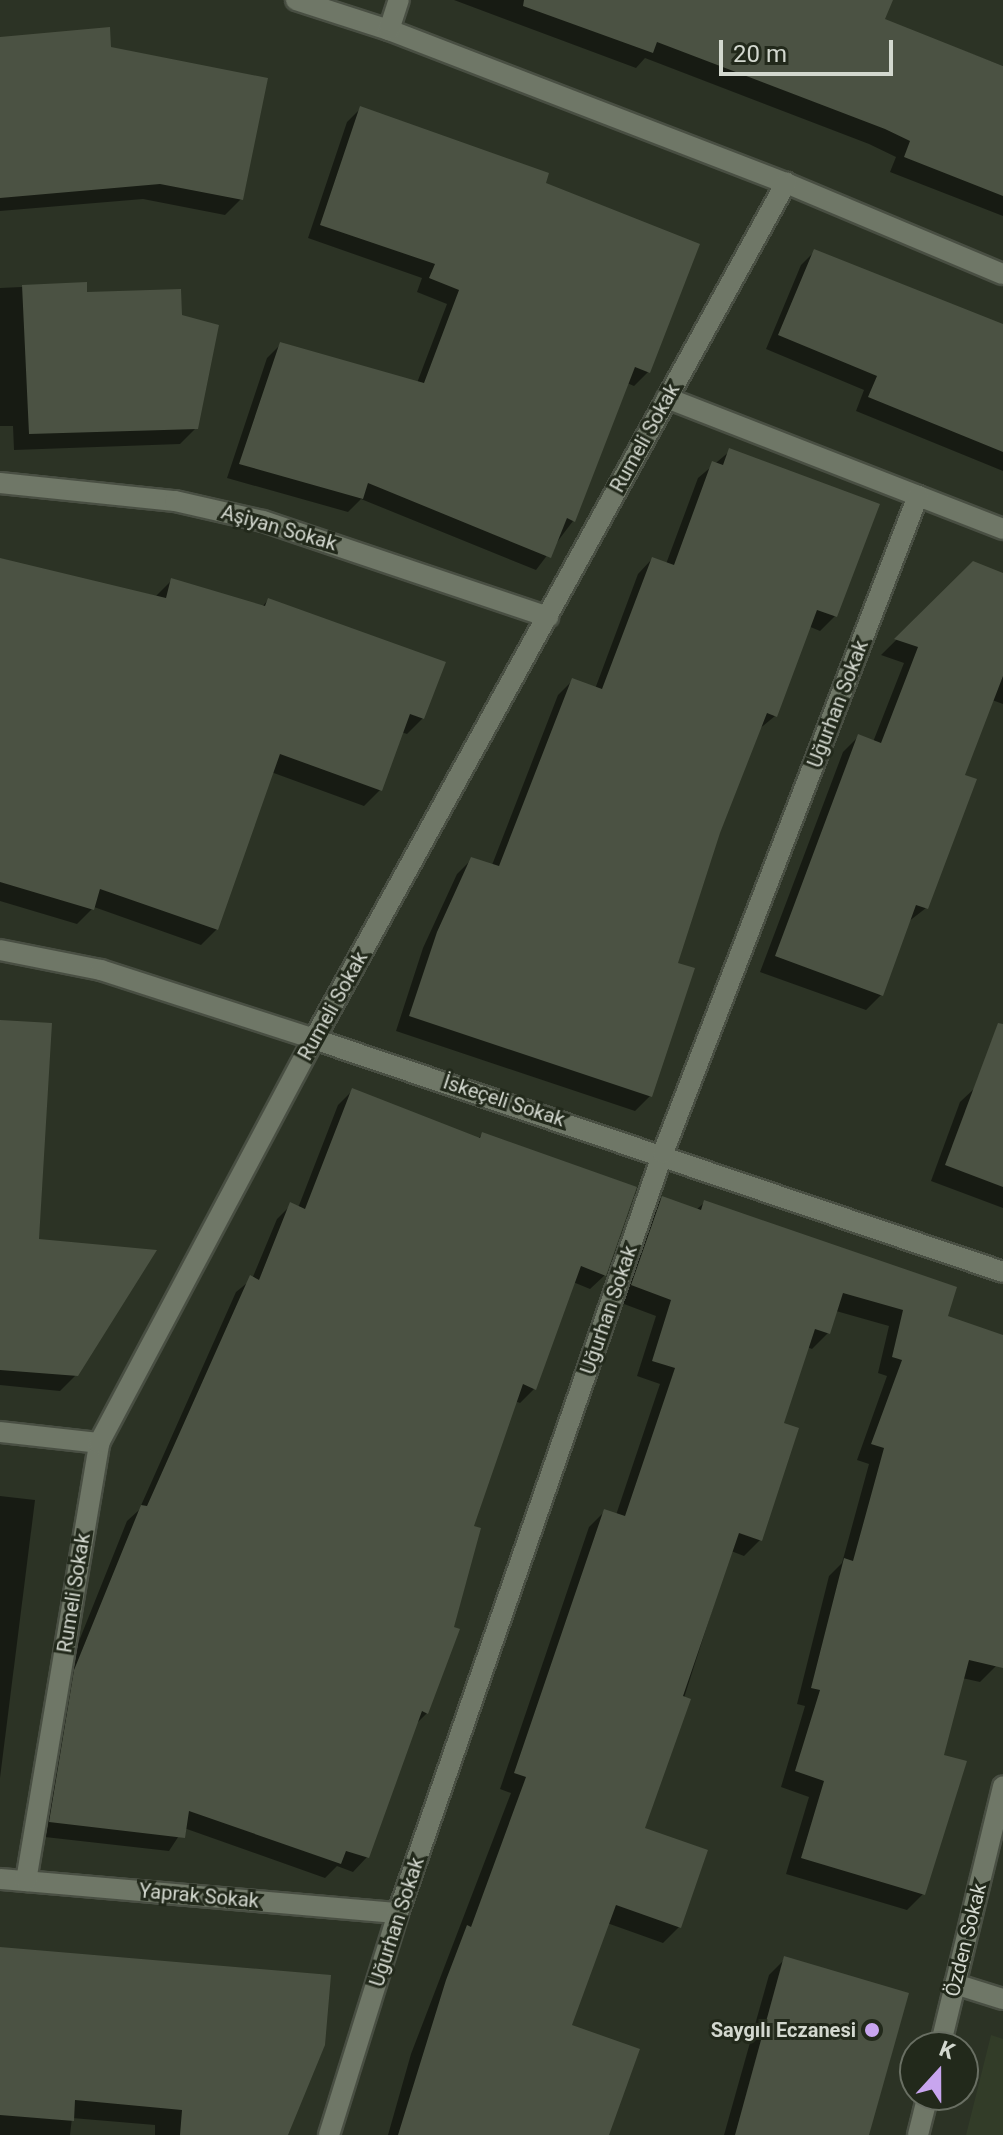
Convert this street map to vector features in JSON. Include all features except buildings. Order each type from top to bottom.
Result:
[{"type":"street","points":[[296,0],[389,30],[786,183],[1003,274]]},
{"type":"street","points":[[389,30],[399,0]]},
{"type":"street","name":"Rumeli Sokak","points":[[26,1881],[99,1443],[314,1039],[786,183]]},
{"type":"street","points":[[667,398],[1003,529]]},
{"type":"street","name":"Aşiyan Sokak","points":[[0,483],[175,501],[263,521],[548,617]]},
{"type":"street","name":"Uğurhan Sokak","points":[[329,2135],[398,1913],[663,1153],[918,496]]},
{"type":"street","name":"İskeçeli Sokak","points":[[0,950],[101,970],[663,1153],[1003,1272]]},
{"type":"street","points":[[0,1432],[99,1443]]},
{"type":"street","name":"Özden Sokak","points":[[944,2031],[1003,1786]]},
{"type":"street","name":"Yaprak Sokak","points":[[0,1879],[398,1913]]},
{"type":"street","points":[[955,1984],[1003,1999]]},
{"type":"street","points":[[918,2135],[924,2111]]},
{"type":"shaded area","points":[[991,2035],[1003,2039],[1003,2135],[966,2135],[972,2111],[979,2111],[979,2083]]},
{"type":"place","name":"Saygılı Eczanesi","points":[[872,2030]]}]
